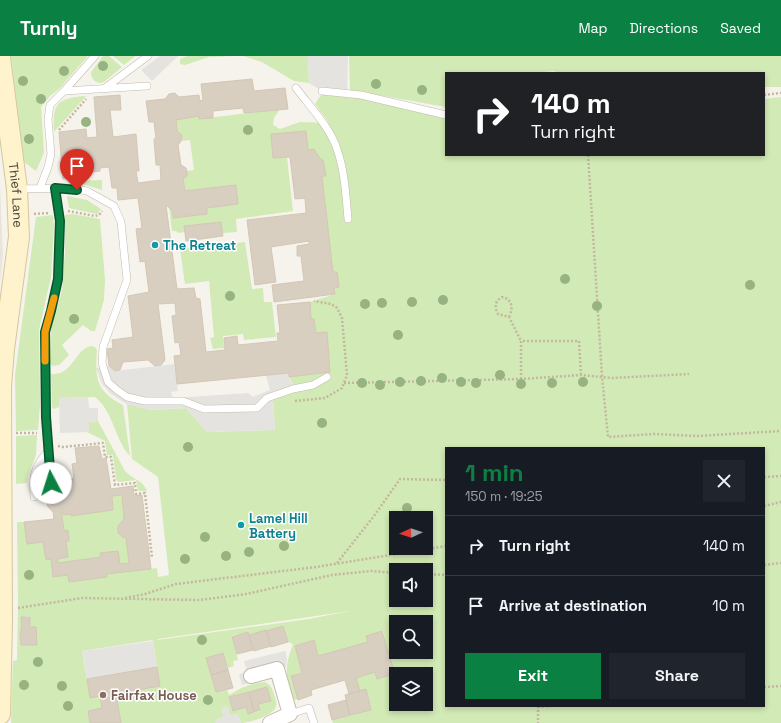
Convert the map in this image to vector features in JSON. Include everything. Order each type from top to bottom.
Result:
[{"type":"street","name":"Thief Lane","points":[[0,58],[2,92],[17,189],[19,237],[2,372],[2,610],[0,714]]},
{"type":"street","points":[[251,676],[277,669],[290,714],[270,723]]},
{"type":"lane","points":[[40,188],[48,168],[51,154],[48,119],[50,105],[95,56]]},
{"type":"lane","points":[[104,89],[148,56]]},
{"type":"lane","points":[[64,91],[147,86]]},
{"type":"lane","points":[[296,88],[319,118],[338,151],[348,219]]},
{"type":"lane","points":[[322,91],[361,95],[445,115]]},
{"type":"lane","points":[[51,483],[46,417],[45,332],[58,279],[60,221],[55,188]]},
{"type":"lane","points":[[17,189],[67,188],[87,191],[114,206],[121,222],[127,280],[103,347],[102,364],[108,382],[127,397],[145,401],[183,401],[204,409],[256,408],[268,398],[293,389],[312,385],[327,377]]},
{"type":"lane","points":[[34,497],[35,471],[39,462],[48,451]]},
{"type":"lane","points":[[290,714],[309,708],[314,723]]},
{"type":"path","points":[[51,140],[96,89]]},
{"type":"path","points":[[765,95],[781,93]]},
{"type":"path","points":[[588,156],[602,376],[608,437],[654,434],[697,436],[781,431]]},
{"type":"path","points":[[29,214],[67,211],[95,216],[99,215],[107,202]]},
{"type":"path","points":[[509,317],[498,314],[496,310],[496,302],[502,297],[506,298],[512,305],[509,317],[521,341],[521,379]]},
{"type":"path","points":[[268,398],[274,403],[325,398],[342,388],[347,375],[342,318],[337,308],[331,304],[314,302]]},
{"type":"path","points":[[521,341],[579,340],[581,375]]},
{"type":"path","points":[[344,383],[521,379],[581,375],[612,378],[689,374]]},
{"type":"path","points":[[1,434],[54,433],[55,442],[60,447],[103,443],[105,457],[111,457],[115,485],[135,483],[136,494],[145,493],[152,558]]},
{"type":"path","points":[[765,477],[781,476]]},
{"type":"path","points":[[337,564],[400,479],[445,480]]},
{"type":"path","points":[[765,506],[781,502]]},
{"type":"path","points":[[118,599],[146,594],[176,584],[337,564],[445,546]]},
{"type":"path","points":[[765,565],[781,563]]},
{"type":"path","points":[[2,610],[82,598],[200,600],[246,594],[332,575],[371,571],[389,572]]},
{"type":"path","points":[[433,575],[445,576]]},
{"type":"path","points":[[765,688],[781,686]]},
{"type":"path","points":[[538,707],[538,723]]},
{"type":"shaded area","points":[[160,56],[178,56],[152,81],[141,70]]},
{"type":"shaded area","points":[[308,56],[348,56],[347,94],[322,91],[309,83]]},
{"type":"shaded area","points":[[0,184],[3,255],[0,283]]},
{"type":"shaded area","points":[[174,364],[178,391],[171,392],[173,398],[248,393],[253,397],[270,390],[266,375],[289,373],[289,378],[298,392],[273,399],[275,430],[207,432],[186,408],[151,410],[126,404],[110,393],[102,384],[96,368],[108,366],[115,371]]},
{"type":"shaded area","points":[[88,397],[89,408],[98,408],[98,421],[89,422],[89,432],[60,433],[59,398]]},
{"type":"shaded area","points":[[153,641],[157,667],[87,679],[82,651]]},
{"type":"shaded area","points":[[285,651],[287,659],[286,667],[251,676],[252,682],[242,685],[239,674],[247,672],[244,661]]},
{"type":"shaded area","points":[[227,706],[230,716],[238,714],[241,723],[216,723],[215,720],[223,717],[221,708]]},
{"type":"green space","points":[[11,56],[88,56],[41,107],[44,153],[36,171],[24,162]]},
{"type":"green space","points":[[103,56],[109,56],[122,67],[104,82],[99,83],[93,79],[91,72]]},
{"type":"green space","points":[[113,56],[135,56],[124,65]]},
{"type":"green space","points":[[187,56],[236,56],[209,57],[185,65],[180,64],[180,59]]},
{"type":"green space","points":[[243,56],[308,56],[309,83],[294,81],[262,62]]},
{"type":"green space","points":[[349,56],[781,56],[781,87],[765,87],[765,72],[555,71],[445,72],[445,107],[350,90]]},
{"type":"green space","points":[[347,94],[445,117],[445,156],[765,156],[765,99],[781,97],[781,723],[333,723],[332,720],[371,710],[366,690],[360,691],[356,678],[375,672],[378,679],[389,676],[389,711],[433,711],[433,667],[392,667],[390,659],[433,659],[433,615],[389,615],[389,654],[383,631],[367,636],[368,642],[318,656],[313,640],[295,646],[302,672],[291,676],[298,699],[292,700],[288,684],[287,666],[293,644],[288,642],[283,626],[249,635],[248,632],[232,636],[238,660],[233,661],[234,666],[228,668],[223,653],[206,658],[216,692],[227,690],[229,695],[255,683],[265,682],[273,690],[276,703],[275,709],[267,715],[250,722],[241,723],[238,714],[230,716],[227,706],[223,717],[215,720],[216,723],[121,723],[116,694],[160,686],[153,640],[82,651],[90,698],[100,696],[102,708],[88,711],[90,723],[11,723],[13,661],[17,660],[17,522],[24,522],[27,543],[43,542],[46,560],[51,559],[54,577],[68,575],[69,582],[106,577],[106,574],[157,568],[158,577],[169,575],[158,477],[132,459],[127,404],[152,410],[186,408],[207,432],[275,430],[273,399],[298,392],[289,377],[330,372],[327,332],[316,333],[314,319],[311,319],[310,302],[335,294],[334,288],[339,287],[337,272],[333,272],[322,176],[326,176],[323,160],[321,160],[314,149],[308,150],[306,131],[271,135],[273,158],[287,157],[293,211],[236,219],[237,232],[223,233],[221,222],[184,226],[185,232],[178,233],[176,231],[172,231],[169,207],[172,210],[173,218],[207,214],[207,208],[238,204],[236,185],[185,191],[183,179],[187,176],[187,171],[194,170],[190,140],[183,141],[182,135],[177,131],[176,119],[199,116],[200,119],[280,109],[274,118],[273,125],[280,129],[300,122],[329,123],[315,104],[321,95]],"holes":[[[350,611],[309,619],[158,640],[158,639]],[[30,616],[30,627],[36,627],[36,645],[21,645],[20,633],[22,627],[22,617]],[[267,687],[271,701],[258,704],[260,711],[248,714],[246,707],[233,711],[229,697]]]},
{"type":"green space","points":[[86,96],[54,132],[54,114],[59,104],[69,98]]},
{"type":"green space","points":[[102,180],[102,190],[79,183],[79,181]]},
{"type":"green space","points":[[67,196],[87,200],[101,209],[97,214],[69,208]]},
{"type":"green space","points":[[72,214],[100,219],[105,280],[104,300],[95,331],[91,331],[83,325],[62,345],[69,355],[59,365],[52,366],[49,358],[51,327],[62,290],[65,252],[65,215]]},
{"type":"green space","points":[[53,215],[54,225],[51,277],[39,330],[40,404],[38,430],[16,431],[15,375],[36,217]]},
{"type":"green space","points":[[245,242],[252,289],[263,288],[264,302],[272,302],[276,337],[244,340],[243,334],[223,336],[224,348],[213,349],[210,338],[214,337],[209,281],[185,284],[180,249]]},
{"type":"green space","points":[[91,346],[95,347],[97,350],[96,369],[102,389],[107,395],[123,405],[130,456],[120,442],[106,410],[95,397],[59,398],[59,407],[54,409],[52,407],[51,374],[65,371],[82,351]]},
{"type":"green space","points":[[98,421],[125,471],[143,484],[147,491],[138,491],[136,480],[119,482],[116,480],[113,455],[107,455],[105,441],[87,432],[89,431],[89,422]]},
{"type":"green space","points":[[37,435],[36,455],[27,483],[16,484],[16,436]]},
{"type":"green space","points":[[122,495],[124,519],[118,526],[118,533],[126,538],[129,563],[120,564],[101,557],[58,563],[57,559],[68,557],[66,541],[69,541],[68,530],[64,531],[61,509],[63,508],[63,515],[71,514],[71,516],[113,510],[112,496]]},
{"type":"building","name":"The Retreat","points":[[252,79],[254,91],[285,88],[288,109],[244,113],[243,108],[213,111],[213,118],[199,119],[199,116],[176,120],[177,131],[182,135],[182,140],[178,145],[181,165],[186,168],[187,171],[187,176],[183,179],[185,191],[236,185],[238,204],[207,208],[207,214],[173,218],[172,210],[166,205],[177,289],[194,288],[196,298],[200,299],[206,352],[225,350],[224,338],[237,336],[238,345],[278,341],[277,333],[280,333],[277,305],[310,302],[311,319],[314,319],[316,333],[327,332],[330,372],[289,377],[289,373],[177,384],[174,356],[181,355],[179,342],[175,343],[172,316],[176,315],[175,303],[158,304],[165,360],[161,365],[155,366],[148,360],[123,362],[120,370],[115,371],[109,366],[107,349],[113,348],[112,340],[133,337],[128,296],[149,292],[145,261],[140,262],[136,229],[142,228],[138,198],[118,200],[117,188],[112,188],[109,167],[100,168],[100,171],[84,173],[85,176],[63,179],[59,132],[86,129],[87,138],[97,137],[94,97],[120,95],[121,110],[110,110],[113,137],[136,134],[139,171],[136,171],[138,183],[161,180],[160,165],[156,165],[154,139],[156,138],[154,122],[149,122],[146,101],[165,99],[169,94],[175,93],[179,97],[199,95],[200,101],[203,100],[201,84]]},
{"type":"building","points":[[306,131],[308,150],[314,149],[321,160],[323,160],[326,176],[322,176],[333,272],[337,272],[339,287],[334,288],[335,294],[274,302],[272,285],[304,281],[301,256],[297,256],[297,246],[309,244],[309,241],[271,247],[276,282],[255,285],[247,220],[306,213],[305,198],[295,199],[290,157],[273,158],[271,134]]},
{"type":"building","points":[[221,222],[223,236],[186,241],[184,226]]},
{"type":"building","points":[[99,446],[102,459],[106,458],[111,489],[133,486],[134,496],[142,495],[151,569],[106,574],[107,577],[69,582],[68,575],[53,577],[51,559],[46,560],[43,542],[27,544],[24,522],[54,519],[53,512],[48,507],[46,500],[51,494],[61,492],[59,481],[74,478],[72,464],[77,463],[75,448]],"holes":[[[122,495],[124,519],[118,526],[118,533],[126,538],[129,563],[120,564],[118,551],[100,553],[101,557],[58,563],[57,559],[68,557],[66,541],[69,541],[68,530],[64,531],[61,509],[63,508],[63,515],[71,514],[71,516],[113,510],[112,496]]]},
{"type":"building","points":[[21,617],[30,617],[30,627],[36,627],[37,645],[21,645]]},
{"type":"building","points":[[283,626],[288,642],[271,647],[266,631]]},
{"type":"building","points":[[266,630],[271,646],[254,651],[249,635]]},
{"type":"building","points":[[382,631],[389,659],[390,659],[393,667],[389,667],[389,676],[377,679],[375,672],[356,678],[360,691],[349,694],[345,680],[311,690],[312,695],[298,700],[291,676],[302,673],[295,646],[314,640],[318,656],[368,642],[366,636]]},
{"type":"building","points":[[248,632],[253,650],[237,654],[232,637]]},
{"type":"building","points":[[223,653],[228,670],[211,675],[206,658]]},
{"type":"building","name":"Fairfax House","points":[[157,667],[160,686],[116,694],[121,723],[90,723],[88,711],[102,708],[100,696],[90,698],[87,679]]},
{"type":"building","points":[[228,670],[233,688],[216,692],[211,675]]},
{"type":"building","points":[[267,687],[271,701],[258,704],[260,710],[254,712],[249,692]]},
{"type":"building","points":[[366,689],[371,710],[350,715],[345,695]]},
{"type":"building","points":[[249,692],[254,712],[248,714],[246,707],[233,711],[229,697]]},
{"type":"building","points":[[346,700],[350,715],[332,720],[328,705]]},
{"type":"slow traffic","points":[[45,361],[45,332],[54,298]]},
{"type":"place","name":"The Retreat","points":[[155,245]]},
{"type":"place","name":"Lamel Hill Battery","points":[[241,525]]},
{"type":"place","name":"Fairfax House","points":[[103,695]]},
{"type":"route","points":[[51,483],[46,417],[45,332],[58,279],[60,221],[55,188],[77,190]]}]
